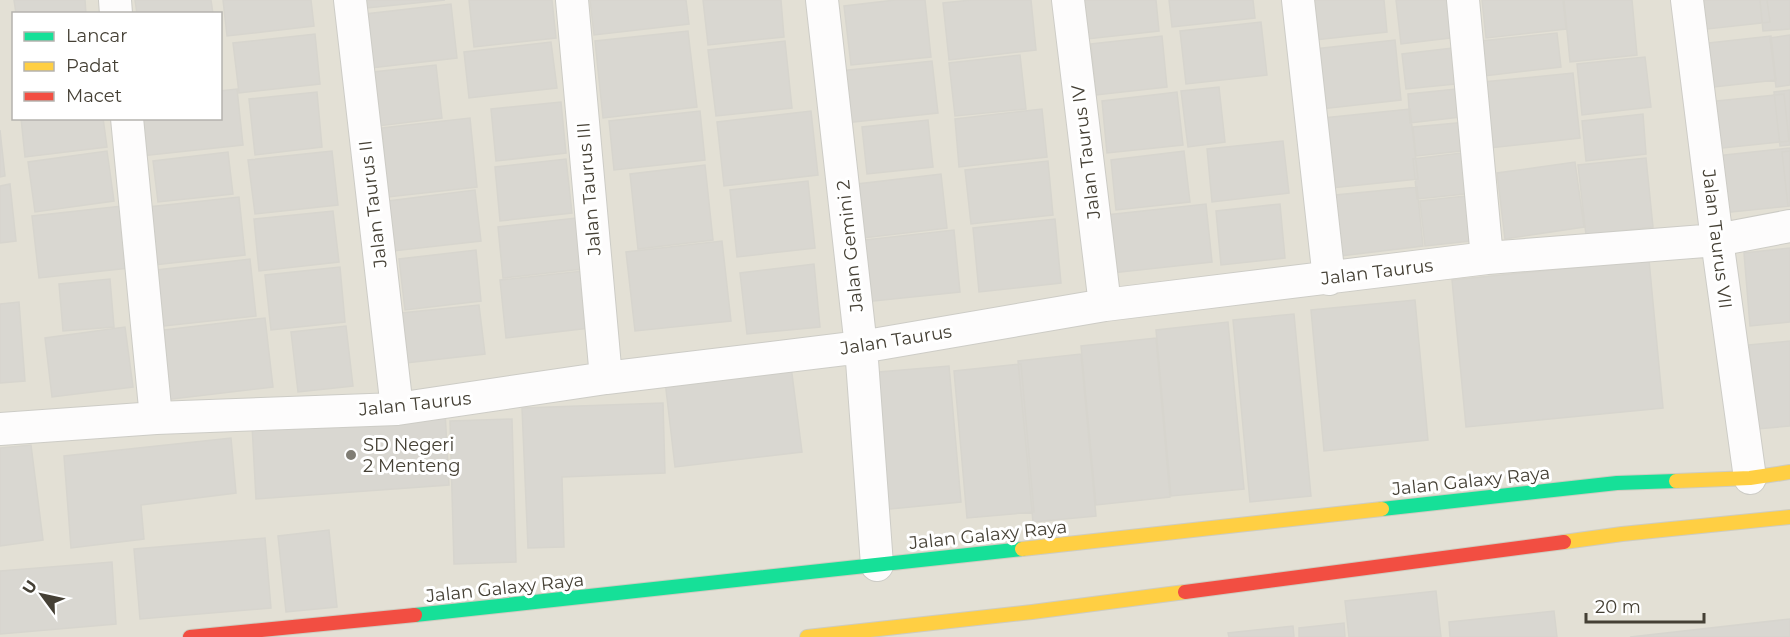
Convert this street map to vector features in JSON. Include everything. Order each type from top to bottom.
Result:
[{"type":"street","name":"Jalan Taurus II","points":[[350,0],[397,409]]},
{"type":"street","name":"Jalan Taurus III","points":[[572,0],[606,378]]},
{"type":"street","name":"Jalan Gemini 2","points":[[822,0],[861,347],[877,565]]},
{"type":"street","name":"Jalan Taurus IV","points":[[1068,0],[1105,305]]},
{"type":"street","points":[[1298,0],[1329,279]]},
{"type":"street","points":[[1463,0],[1487,258]]},
{"type":"street","name":"Jalan Taurus VII","points":[[1687,0],[1750,478]]},
{"type":"street","points":[[127,120],[156,418]]},
{"type":"street","name":"Jalan Taurus","points":[[0,429],[156,418],[397,409],[606,378],[861,347],[1105,305],[1487,258],[1717,240],[1790,226]]},
{"type":"street","name":"Jalan Galaxy Raya","points":[[190,637],[457,611],[1618,488],[1750,478],[1790,472]]},
{"type":"street","points":[[807,637],[904,631],[1622,529],[1790,518]]},
{"type":"shaded area","points":[[0,0],[1790,0],[1790,637],[0,637]]},
{"type":"building","points":[[14,0],[85,0],[86,12],[16,12]]},
{"type":"building","points":[[135,0],[211,0],[213,12],[137,12]]},
{"type":"building","points":[[223,0],[311,0],[314,26],[227,36]]},
{"type":"building","points":[[366,0],[445,0],[367,8]]},
{"type":"building","points":[[469,0],[552,0],[556,38],[474,47]]},
{"type":"building","points":[[590,0],[686,0],[689,24],[594,35]]},
{"type":"building","points":[[703,0],[781,0],[784,37],[708,45]]},
{"type":"building","points":[[895,0],[925,0],[931,57],[851,65],[844,6]]},
{"type":"building","points":[[971,0],[1031,0],[1036,50],[949,60],[943,3]]},
{"type":"building","points":[[1083,0],[1156,0],[1159,31],[1087,39]]},
{"type":"building","points":[[1169,0],[1253,0],[1255,18],[1172,27]]},
{"type":"building","points":[[1311,0],[1384,0],[1387,32],[1315,40]]},
{"type":"building","points":[[1396,0],[1454,0],[1458,37],[1401,44]]},
{"type":"building","points":[[1482,0],[1563,0],[1566,29],[1486,38]]},
{"type":"building","points":[[1564,0],[1632,0],[1637,55],[1570,62]]},
{"type":"building","points":[[1695,0],[1767,0],[1770,22],[1698,30]]},
{"type":"building","points":[[1760,0],[1790,0],[1790,29],[1763,31]]},
{"type":"building","points":[[451,4],[457,58],[371,68],[365,14]]},
{"type":"building","points":[[1261,22],[1267,75],[1186,84],[1180,31]]},
{"type":"building","points":[[688,31],[697,107],[603,118],[595,41]]},
{"type":"building","points":[[1557,33],[1561,67],[1484,76],[1481,41]]},
{"type":"building","points":[[315,34],[320,84],[239,93],[233,43]]},
{"type":"building","points":[[1790,35],[1790,85],[1776,87],[1770,38]]},
{"type":"building","points":[[1162,36],[1167,87],[1096,95],[1091,44]]},
{"type":"building","points":[[1771,36],[1776,80],[1705,88],[1700,44]]},
{"type":"building","points":[[1395,40],[1401,100],[1321,109],[1314,49]]},
{"type":"building","points":[[785,41],[792,108],[716,116],[708,50]]},
{"type":"building","points":[[551,42],[557,88],[469,98],[464,52]]},
{"type":"building","points":[[1461,47],[1465,83],[1406,89],[1402,54]]},
{"type":"building","points":[[1020,55],[1026,109],[955,116],[949,63]]},
{"type":"building","points":[[1645,57],[1651,107],[1582,115],[1577,64]]},
{"type":"building","points":[[932,61],[938,113],[845,123],[840,71]]},
{"type":"building","points":[[436,65],[442,118],[378,126],[373,72]]},
{"type":"building","points":[[1573,73],[1580,138],[1489,148],[1483,82]]},
{"type":"building","points":[[1219,87],[1225,142],[1188,147],[1181,91]]},
{"type":"building","points":[[1466,88],[1469,116],[1410,123],[1408,94]]},
{"type":"building","points":[[237,89],[243,145],[141,156],[137,120],[222,120],[222,91]]},
{"type":"building","points":[[1790,90],[1790,145],[1780,146],[1774,92]]},
{"type":"building","points":[[317,92],[322,147],[255,155],[249,99]]},
{"type":"building","points":[[1177,92],[1183,145],[1107,153],[1102,101]]},
{"type":"building","points":[[1784,94],[1789,141],[1713,149],[1707,102]]},
{"type":"building","points":[[561,102],[566,153],[496,161],[491,109]]},
{"type":"building","points":[[1042,109],[1047,157],[959,167],[955,119]]},
{"type":"building","points":[[1410,109],[1418,179],[1331,188],[1323,118]]},
{"type":"building","points":[[700,111],[705,160],[614,170],[609,121]]},
{"type":"building","points":[[811,111],[818,175],[724,186],[717,122]]},
{"type":"building","points":[[1643,114],[1646,154],[1586,161],[1582,121]]},
{"type":"building","points":[[470,118],[477,187],[388,197],[382,128]]},
{"type":"building","points":[[21,120],[103,120],[107,147],[25,157]]},
{"type":"building","points":[[928,120],[933,167],[867,174],[862,127]]},
{"type":"building","points":[[1467,122],[1470,150],[1416,156],[1413,127]]},
{"type":"building","points":[[0,130],[5,176],[0,177]]},
{"type":"building","points":[[1283,141],[1289,193],[1212,202],[1207,149]]},
{"type":"building","points":[[1790,148],[1790,206],[1722,213],[1716,156]]},
{"type":"building","points":[[107,151],[114,201],[35,212],[28,162]]},
{"type":"building","points":[[332,151],[338,205],[255,214],[248,160]]},
{"type":"building","points":[[1184,151],[1190,202],[1116,210],[1111,160]]},
{"type":"building","points":[[1790,151],[1790,206],[1788,206],[1782,152]]},
{"type":"building","points":[[228,152],[233,194],[158,202],[153,161]]},
{"type":"building","points":[[1470,152],[1474,193],[1417,199],[1413,159]]},
{"type":"building","points":[[1646,158],[1653,227],[1586,235],[1578,165]]},
{"type":"building","points":[[566,159],[572,213],[500,221],[495,167]]},
{"type":"building","points":[[1048,161],[1053,215],[971,224],[965,170]]},
{"type":"building","points":[[1575,162],[1584,227],[1505,239],[1497,173]]},
{"type":"building","points":[[705,165],[713,240],[638,249],[630,174]]},
{"type":"building","points":[[941,174],[947,228],[863,238],[857,184]]},
{"type":"building","points":[[808,181],[815,248],[737,257],[730,190]]},
{"type":"building","points":[[10,184],[16,241],[0,243],[0,186]]},
{"type":"building","points":[[1417,187],[1423,246],[1332,257],[1325,196]]},
{"type":"building","points":[[475,190],[481,241],[393,251],[388,201]]},
{"type":"building","points":[[1475,195],[1480,240],[1425,246],[1420,201]]},
{"type":"building","points":[[239,197],[245,255],[154,265],[148,207]]},
{"type":"building","points":[[1206,204],[1212,262],[1112,273],[1106,215]]},
{"type":"building","points":[[1280,204],[1285,258],[1221,265],[1216,211]]},
{"type":"building","points":[[122,206],[129,268],[39,278],[32,216]]},
{"type":"building","points":[[333,211],[339,262],[259,271],[254,219]]},
{"type":"building","points":[[576,218],[582,269],[503,278],[498,227]]},
{"type":"building","points":[[1055,219],[1061,283],[979,292],[973,228]]},
{"type":"building","points":[[954,230],[960,292],[864,302],[857,241]]},
{"type":"building","points":[[722,241],[731,321],[635,331],[626,252]]},
{"type":"building","points":[[1790,248],[1790,322],[1750,326],[1744,253]]},
{"type":"building","points":[[476,250],[481,301],[405,310],[399,259]]},
{"type":"building","points":[[250,259],[256,316],[155,327],[148,271]]},
{"type":"building","points":[[1649,260],[1663,408],[1466,427],[1452,280]]},
{"type":"building","points":[[814,264],[820,327],[747,334],[740,273]]},
{"type":"building","points":[[340,267],[345,322],[271,330],[265,275]]},
{"type":"building","points":[[592,270],[598,327],[506,338],[500,280]]},
{"type":"building","points":[[110,279],[114,327],[63,331],[59,284]]},
{"type":"building","points":[[1415,300],[1428,440],[1324,451],[1311,310]]},
{"type":"building","points":[[19,302],[25,381],[0,383],[0,304]]},
{"type":"building","points":[[479,305],[485,354],[406,363],[401,313]]},
{"type":"building","points":[[1294,314],[1311,496],[1250,502],[1233,320]]},
{"type":"building","points":[[265,318],[273,387],[164,400],[156,331]]},
{"type":"building","points":[[1228,322],[1244,489],[1171,496],[1156,330]]},
{"type":"building","points":[[346,326],[353,386],[298,392],[291,332]]},
{"type":"building","points":[[125,327],[133,387],[52,397],[45,338]]},
{"type":"building","points":[[1156,338],[1170,497],[1096,505],[1081,346]]},
{"type":"building","points":[[1790,341],[1790,426],[1757,429],[1749,345]]},
{"type":"building","points":[[1081,354],[1096,516],[1033,522],[1018,361]]},
{"type":"building","points":[[1021,364],[1034,512],[967,518],[954,371]]},
{"type":"building","points":[[791,366],[802,452],[675,467],[665,381]]},
{"type":"building","points":[[949,366],[961,502],[880,510],[867,373]]},
{"type":"building","points":[[663,403],[665,473],[562,477],[564,547],[528,548],[522,408]]},
{"type":"building","name":"SD Negeri 2 Menteng","points":[[445,411],[449,485],[256,499],[252,425]]},
{"type":"building","points":[[512,419],[516,562],[454,564],[450,421]]},
{"type":"building","points":[[231,438],[236,493],[141,505],[144,539],[71,548],[64,456]]},
{"type":"building","points":[[31,445],[43,540],[0,546],[0,448]]},
{"type":"building","points":[[329,530],[337,607],[286,612],[278,536]]},
{"type":"building","points":[[265,538],[271,608],[140,619],[134,549]]},
{"type":"building","points":[[112,562],[116,624],[0,634],[0,571]]},
{"type":"building","points":[[1436,591],[1441,637],[1349,637],[1345,601]]},
{"type":"building","points":[[1554,611],[1557,637],[1450,637],[1449,622]]},
{"type":"building","points":[[1790,619],[1790,637],[1630,637]]},
{"type":"building","points":[[1344,623],[1345,637],[1299,637],[1299,628]]},
{"type":"building","points":[[1293,626],[1294,637],[1229,637],[1228,633]]},
{"type":"traffic: fast","points":[[1382,509],[1617,483],[1676,481]]},
{"type":"traffic: fast","points":[[415,615],[1022,549]]},
{"type":"traffic: slow","points":[[1676,481],[1750,478],[1790,472]]},
{"type":"traffic: slow","points":[[1022,549],[1382,509]]},
{"type":"traffic: slow","points":[[1564,542],[1790,517]]},
{"type":"traffic: slow","points":[[807,637],[1185,592]]},
{"type":"traffic: jam","points":[[1185,592],[1564,542]]},
{"type":"traffic: jam","points":[[190,637],[415,615]]},
{"type":"place","name":"SD Negeri 2 Menteng","points":[[351,455]]}]
